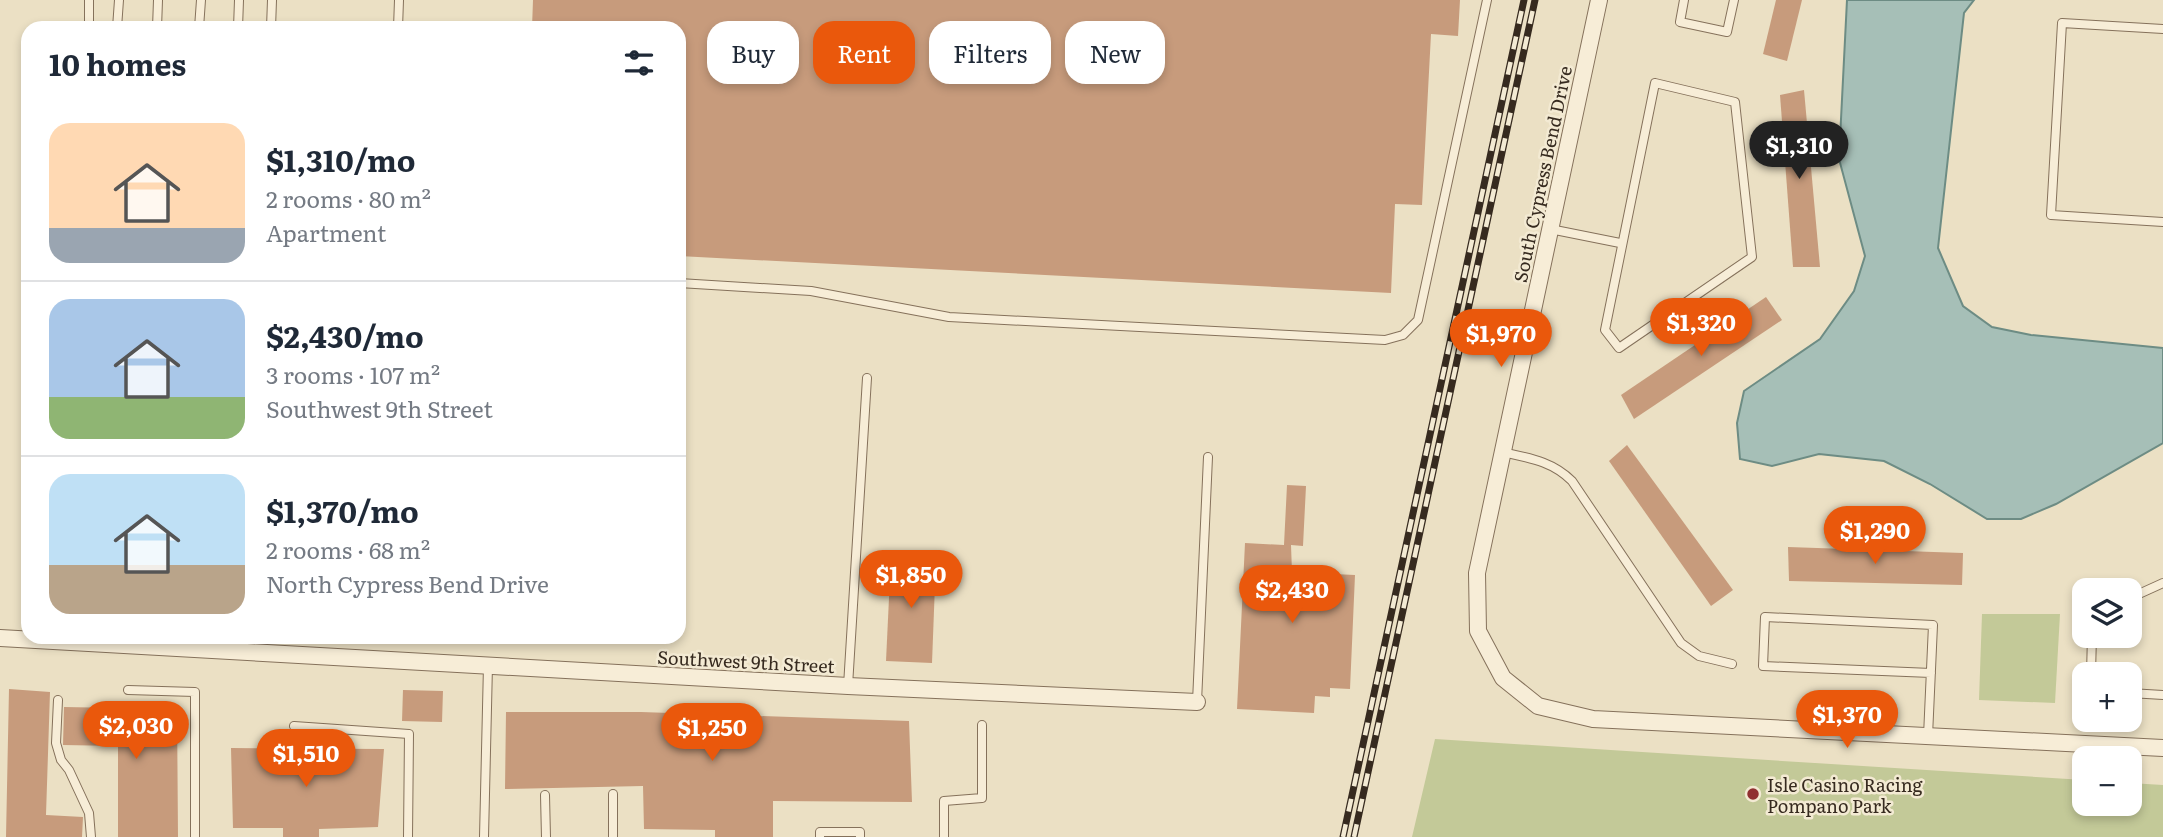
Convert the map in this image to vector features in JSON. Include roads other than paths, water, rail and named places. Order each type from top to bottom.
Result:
[{"type":"street","name":"South Cypress Bend Drive","points":[[1599,0],[1477,573],[1478,631],[1503,678],[1538,706],[1593,719],[1928,736]]},
{"type":"street","name":"Southwest 9th Street","points":[[0,638],[21,638]]},
{"type":"street","name":"Southwest 9th Street","points":[[149,644],[848,687],[1197,702]]},
{"type":"street","points":[[1928,736],[2163,748]]},
{"type":"lane","points":[[89,0],[89,21]]},
{"type":"lane","points":[[118,21],[119,0]]},
{"type":"lane","points":[[157,21],[158,0]]},
{"type":"lane","points":[[200,21],[201,0]]},
{"type":"lane","points":[[238,21],[239,0]]},
{"type":"lane","points":[[271,21],[272,0]]},
{"type":"lane","points":[[398,21],[399,0]]},
{"type":"lane","points":[[686,283],[811,291],[948,317],[1385,340],[1403,335],[1418,320],[1487,0]]},
{"type":"lane","points":[[1684,0],[1680,22],[1727,32],[1734,0]]},
{"type":"lane","points":[[2163,29],[2062,23],[2051,215],[2163,222]]},
{"type":"lane","points":[[1655,83],[1735,102],[1752,257],[1619,348],[1605,330],[1620,243],[1655,83]]},
{"type":"lane","points":[[1550,229],[1620,243]]},
{"type":"lane","points":[[848,687],[867,378]]},
{"type":"lane","points":[[1502,452],[1539,460],[1559,468],[1572,481],[1681,643],[1699,656],[1732,664]]},
{"type":"lane","points":[[1197,702],[1208,457]]},
{"type":"lane","points":[[2142,593],[2163,583]]},
{"type":"lane","points":[[1928,736],[1931,673],[1933,625],[1765,617],[1763,666],[1931,673]]},
{"type":"lane","points":[[484,837],[488,666]]},
{"type":"lane","points":[[128,690],[195,692],[195,837]]},
{"type":"lane","points":[[2142,694],[2163,695]]},
{"type":"lane","points":[[58,700],[56,743],[61,760],[69,770],[89,813],[91,837]]},
{"type":"lane","points":[[944,837],[944,801],[982,798],[982,725]]},
{"type":"lane","points":[[294,726],[409,734],[408,837]]},
{"type":"lane","points":[[613,794],[613,837]]},
{"type":"lane","points":[[545,795],[546,837]]},
{"type":"lane","points":[[820,837],[820,832],[860,832],[860,837]]},
{"type":"water","points":[[1847,0],[1974,0],[1964,13],[1938,248],[1963,306],[1992,327],[2031,335],[2163,348],[2163,443],[2056,504],[2021,519],[1987,519],[1930,484],[1884,461],[1819,454],[1772,466],[1740,459],[1737,423],[1744,391],[1820,339],[1854,291],[1865,256],[1839,159]]},
{"type":"railway","points":[[1343,837],[1524,0]]},
{"type":"railway","points":[[1354,837],[1535,0]]},
{"type":"place","name":"Isle Casino Racing Pompano Park","points":[[1753,794]]}]
